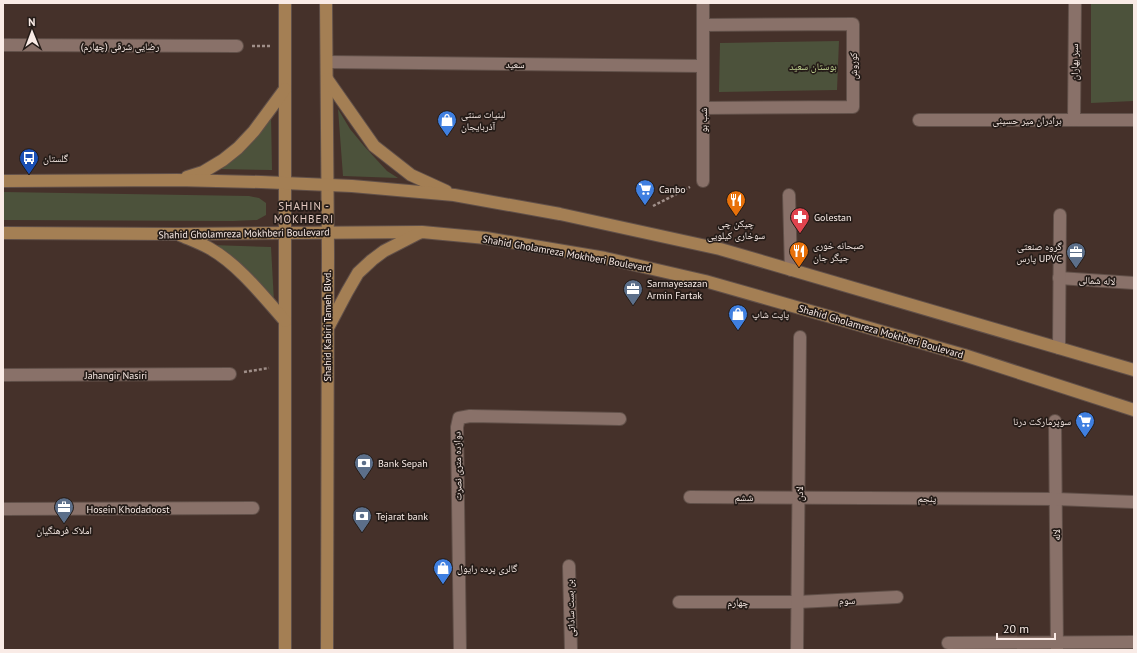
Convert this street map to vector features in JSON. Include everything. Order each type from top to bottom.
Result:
[{"type":"main road","points":[[285,3],[286,650]]},
{"type":"main road","name":"Shahid Kabiri Tameh Blvd.","points":[[326,3],[328,232],[327,650]]},
{"type":"main road","points":[[327,79],[374,146],[411,175],[454,195]]},
{"type":"main road","points":[[178,180],[203,172],[238,148],[254,131],[285,89]]},
{"type":"main road","points":[[3,181],[178,180],[327,184],[454,195],[560,214],[720,249],[1134,370]]},
{"type":"main road","points":[[327,329],[358,273],[384,250],[422,232]]},
{"type":"main road","name":"Shahid Gholamreza Mokhberi Boulevard","points":[[3,233],[177,234],[422,232],[486,238],[598,257],[705,281],[964,355],[1134,410]]},
{"type":"main road","points":[[177,234],[209,248],[233,265],[286,321]]},
{"type":"street","name":"شب بو","points":[[702,181],[703,3]]},
{"type":"street","name":"سبز بهاران","points":[[1074,120],[1075,3]]},
{"type":"street","name":"کوروش","points":[[703,25],[853,24],[853,107],[703,108]]},
{"type":"street","name":"رضایی شرقی (چهارم)","points":[[3,45],[237,46]]},
{"type":"street","name":"سعید","points":[[327,62],[703,66]]},
{"type":"street","name":"برادران میر حسینی","points":[[919,120],[1134,120]]},
{"type":"street","points":[[789,195],[791,270]]},
{"type":"street","points":[[1058,348],[1060,215]]},
{"type":"street","name":"لاله شمالی","points":[[1059,278],[1134,283]]},
{"type":"street","name":"لادن","points":[[797,650],[800,337]]},
{"type":"street","name":"Jahangir Nasiri","points":[[3,375],[230,374]]},
{"type":"street","name":"دوازده متری نصرت","points":[[460,650],[457,427],[459,418],[470,416],[620,419]]},
{"type":"street","name":"لاله","points":[[1055,421],[1057,646]]},
{"type":"street","name":"ششم","points":[[690,497],[799,497]]},
{"type":"street","name":"پنجم","points":[[799,497],[1056,499]]},
{"type":"street","points":[[1056,499],[1134,502]]},
{"type":"street","name":"Hosein Khodadoost","points":[[3,509],[253,508]]},
{"type":"street","name":"بن بست ساداتی","points":[[569,566],[571,650]]},
{"type":"street","name":"سوم","points":[[798,602],[897,598]]},
{"type":"street","name":"چهارم","points":[[679,602],[798,602]]},
{"type":"street","points":[[948,643],[1057,646],[1134,642]]},
{"type":"path","points":[[237,46],[285,46]]},
{"type":"path","points":[[653,206],[702,181]]},
{"type":"path","points":[[230,374],[286,365]]},
{"type":"green space","points":[[1091,3],[1134,3],[1134,101],[1091,103]]},
{"type":"green space","name":"بوستان سعید","points":[[839,41],[837,90],[719,92],[720,43]]},
{"type":"green space","points":[[338,109],[350,129],[364,146],[387,171],[398,178],[343,176]]},
{"type":"green space","points":[[271,115],[272,170],[218,169],[261,131]]},
{"type":"green space","points":[[3,192],[249,196],[259,198],[266,203],[266,215],[257,220],[233,221],[3,220]]},
{"type":"green space","points":[[211,245],[271,247],[274,302]]},
{"type":"place","name":"لبنیات سنتی آذربایجان","points":[[447,137]]},
{"type":"place","name":"گلستان","points":[[29,175]]},
{"type":"place","name":"Canbo","points":[[645,206]]},
{"type":"place","name":"چیکن چی سوخاری کیلویی","points":[[736,217]]},
{"type":"place","name":"Golestan","points":[[800,234]]},
{"type":"place","name":"صبحانه خوری جیگر جان","points":[[799,268]]},
{"type":"place","name":"گروه صنعتی پارس UPVC","points":[[1076,269]]},
{"type":"place","name":"Sarmayesazan Armin Fartak","points":[[633,306]]},
{"type":"place","name":"پاپت شاپ","points":[[738,331]]},
{"type":"place","name":"سوپرمارکت درنا","points":[[1085,438]]},
{"type":"place","name":"Bank Sepah","points":[[364,480]]},
{"type":"place","name":"املاک فرهنگیان","points":[[64,524]]},
{"type":"place","name":"Tejarat bank","points":[[362,533]]},
{"type":"place","name":"گالری پرده رایول","points":[[443,585]]},
{"type":"district","name":"SHAHIN - MOKHBERI","points":[[304,212]]}]
